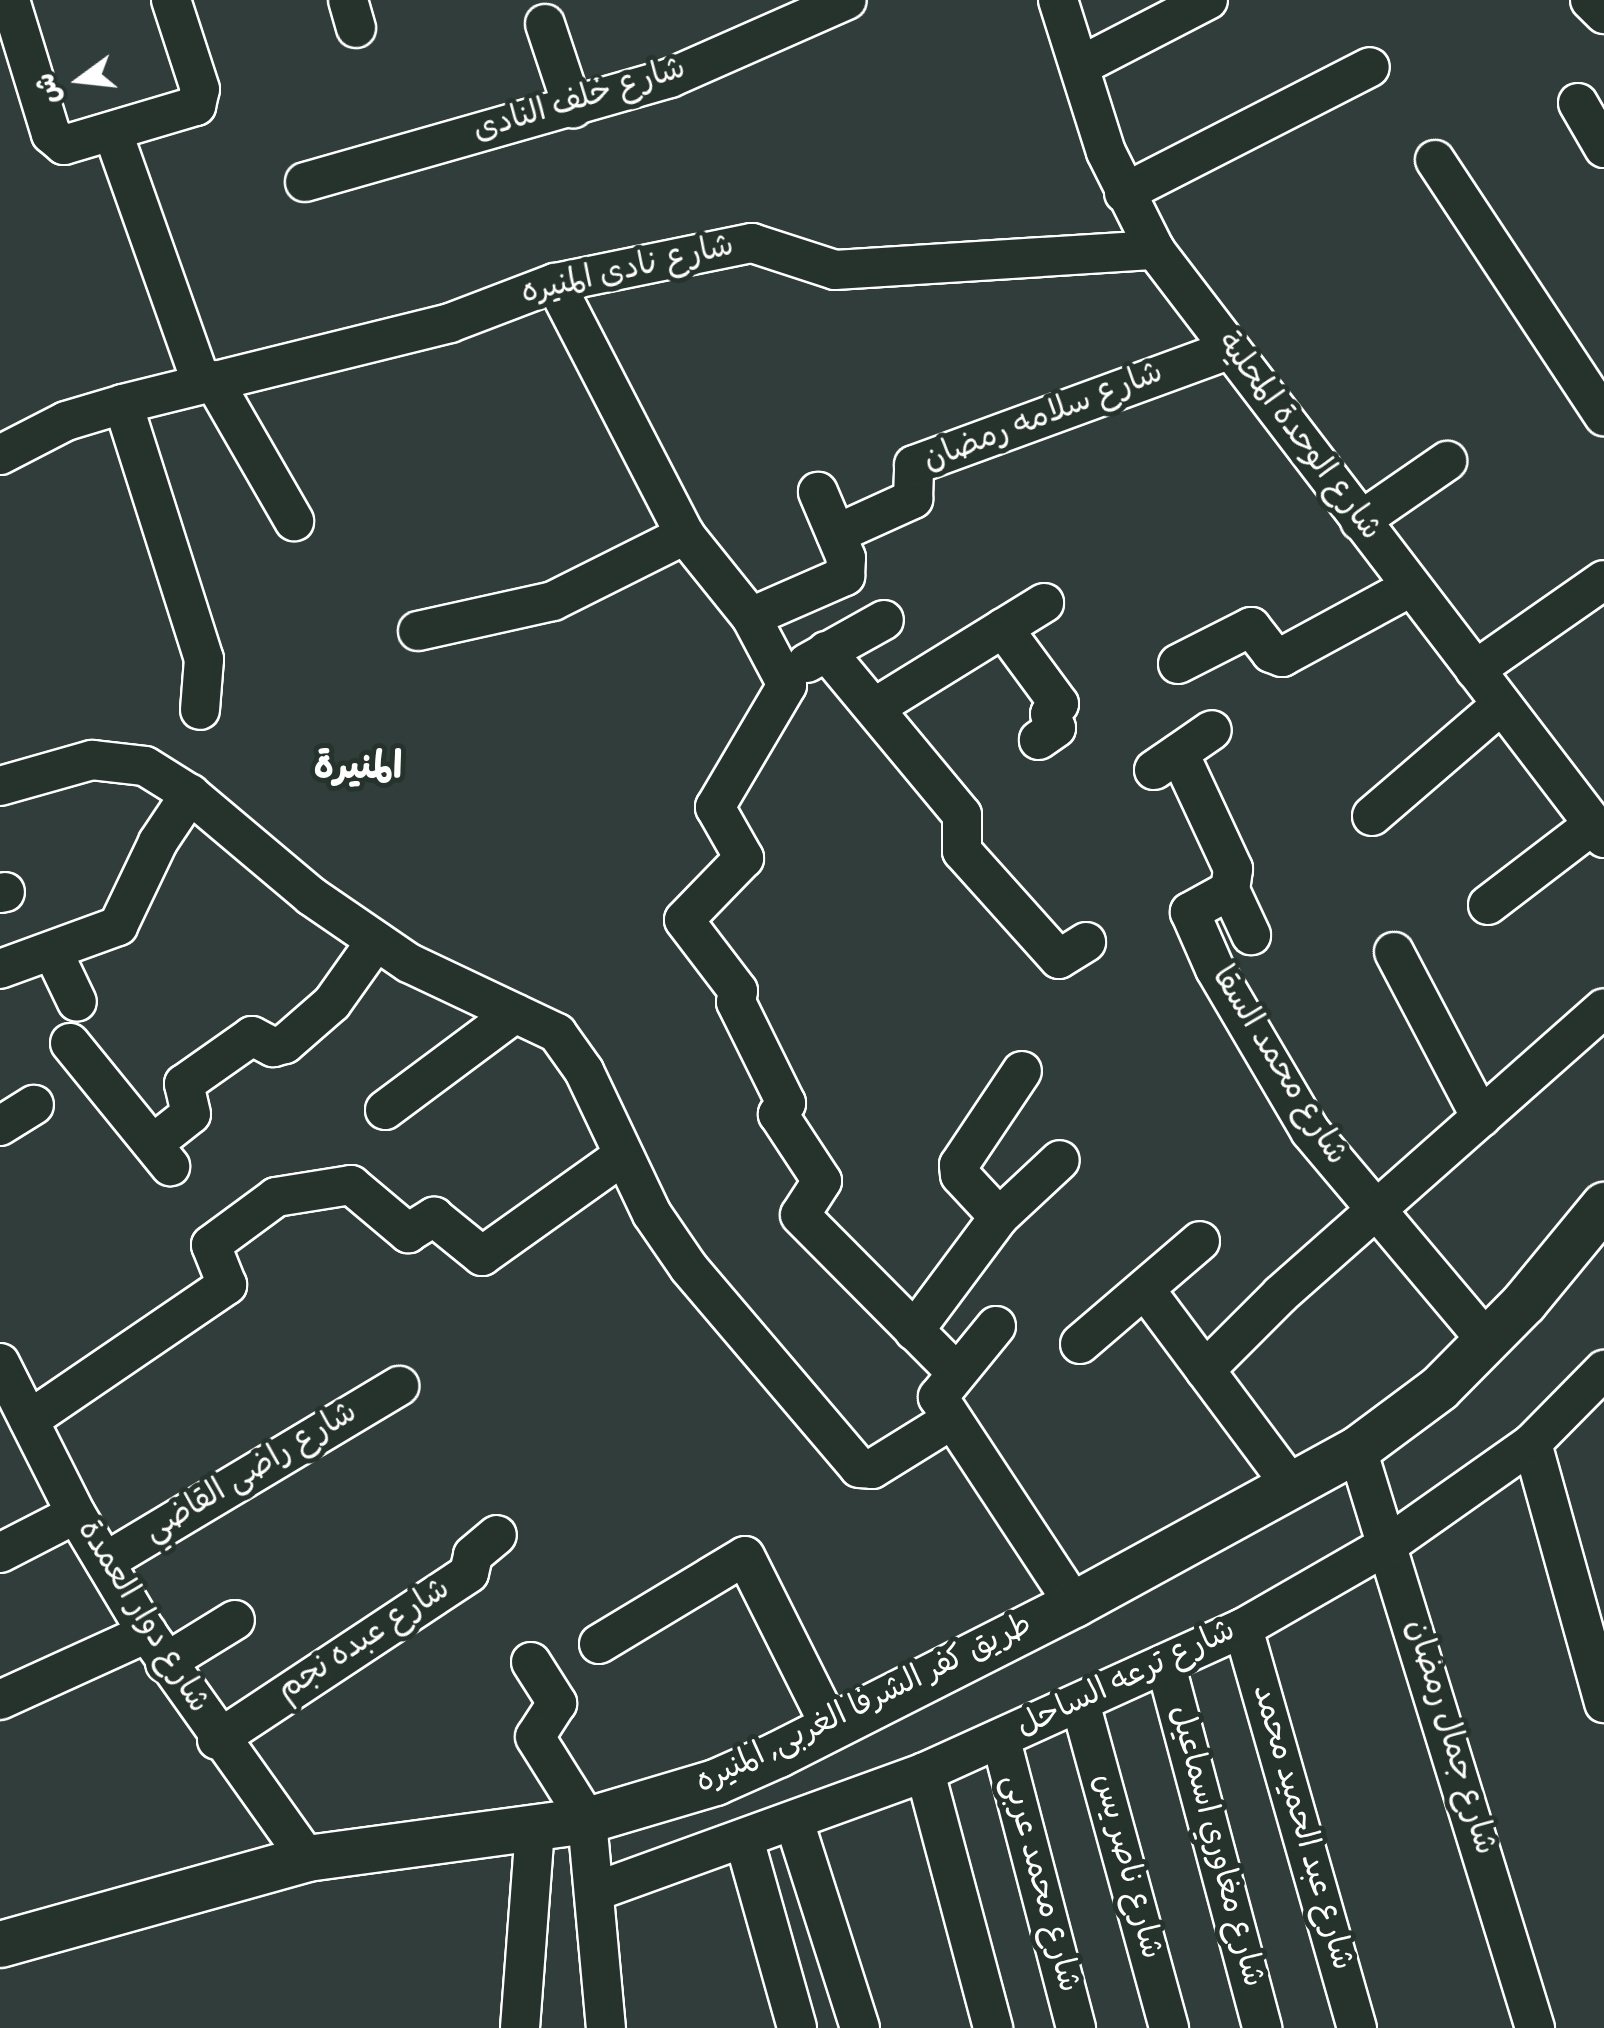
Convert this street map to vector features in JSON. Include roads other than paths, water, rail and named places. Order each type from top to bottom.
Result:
[{"type":"street","points":[[10,0],[56,142],[64,146],[189,110],[200,99],[172,0]]},
{"type":"street","name":"شارع خلف النادى","points":[[306,182],[670,78],[847,0]]},
{"type":"street","name":"شارع الوحدة المحلية","points":[[1058,0],[1124,193],[1155,250],[1599,831]]},
{"type":"street","points":[[1080,66],[1208,0]]},
{"type":"street","points":[[1590,0],[1604,14]]},
{"type":"street","points":[[545,24],[573,108]]},
{"type":"street","points":[[1124,193],[1370,66]]},
{"type":"street","points":[[1578,102],[1604,148]]},
{"type":"street","points":[[113,133],[207,381],[294,522]]},
{"type":"street","points":[[1435,160],[1604,416]]},
{"type":"street","name":"شارع نادى المنيره","points":[[0,456],[66,421],[123,404],[450,323],[555,283],[752,244],[835,270],[1155,250]]},
{"type":"street","points":[[555,283],[684,534],[751,617],[785,680],[785,692],[715,807],[744,858],[684,920],[738,991],[736,1002],[786,1103],[778,1114],[822,1181],[800,1215],[955,1371]]},
{"type":"street","name":"شارع سلامه رمضان","points":[[836,534],[913,499],[914,465],[1230,350]]},
{"type":"street","points":[[123,404],[204,659],[200,710]]},
{"type":"street","points":[[1360,520],[1447,461]]},
{"type":"street","points":[[751,617],[845,576],[848,568],[818,492]]},
{"type":"street","points":[[418,631],[553,601],[684,534]]},
{"type":"street","points":[[1474,670],[1604,580]]},
{"type":"street","points":[[1178,664],[1251,627],[1270,653],[1282,657],[1411,588]]},
{"type":"street","points":[[874,708],[1044,603]]},
{"type":"street","points":[[785,680],[826,651],[884,620]]},
{"type":"street","points":[[1003,628],[1059,705],[1050,714],[1056,728],[1039,740]]},
{"type":"street","points":[[826,651],[962,815],[962,851],[1058,959],[1086,942]]},
{"type":"street","points":[[1372,816],[1501,704]]},
{"type":"street","name":"شارع محمد السقا","points":[[1212,730],[1166,761],[1231,858],[1230,890],[1251,935]]},
{"type":"street","points":[[0,786],[110,759],[145,766],[190,794],[376,941],[442,982],[538,1020],[572,1051],[621,1157],[689,1268],[859,1468],[872,1469],[951,1420]]},
{"type":"street","points":[[0,969],[118,926],[158,842],[190,794]]},
{"type":"street","points":[[1488,905],[1599,831]]},
{"type":"street","name":"شارع محمد السقا","points":[[1230,890],[1190,912],[1191,923],[1310,1131],[1374,1214],[1486,1340]]},
{"type":"street","points":[[70,1043],[162,1155],[191,1114],[184,1084],[252,1036],[273,1047],[286,1044],[332,1003],[376,941]]},
{"type":"street","points":[[52,952],[77,1002]]},
{"type":"street","points":[[1394,952],[1481,1118]]},
{"type":"street","points":[[1205,1370],[1604,1008]]},
{"type":"street","points":[[384,1110],[515,1013]]},
{"type":"street","points":[[1000,1217],[960,1175],[959,1165],[1022,1071]]},
{"type":"street","points":[[0,1126],[34,1105]]},
{"type":"street","points":[[29,1420],[227,1285],[211,1245],[276,1197],[351,1185],[408,1233],[434,1217],[482,1256],[621,1157]]},
{"type":"street","points":[[914,1331],[1000,1217],[1060,1160]]},
{"type":"street","name":"طريق كفر الشرفا الغربى, المنيره","points":[[0,1944],[307,1858],[587,1820],[716,1782],[1074,1604],[1293,1488],[1358,1449],[1439,1388],[1604,1205]]},
{"type":"street","points":[[1080,1344],[1147,1292],[1200,1241]]},
{"type":"street","points":[[1147,1292],[1293,1488]]},
{"type":"street","points":[[996,1326],[955,1371],[938,1397],[1074,1604]]},
{"type":"street","name":"شارع دوار العمدة","points":[[0,1363],[76,1514],[156,1648],[217,1740],[307,1858]]},
{"type":"street","name":"شارع ترعه الساحل","points":[[594,1892],[925,1772],[1081,1706],[1243,1628],[1389,1544],[1532,1443],[1604,1370]]},
{"type":"street","name":"شارع راضى القاضي","points":[[104,1562],[400,1386]]},
{"type":"street","points":[[1532,1443],[1604,1703]]},
{"type":"street","name":"شارع جمال رمضان","points":[[1358,1449],[1535,2028]]},
{"type":"street","points":[[0,1553],[76,1514]]},
{"type":"street","name":"شارع عبده نجم","points":[[217,1740],[469,1573],[473,1555],[496,1534]]},
{"type":"street","points":[[599,1644],[745,1556],[831,1728]]},
{"type":"street","points":[[0,1700],[235,1620]]},
{"type":"street","name":"شارع عبد الحميد محمد","points":[[1243,1628],[1357,2028]]},
{"type":"street","points":[[531,1662],[557,1703],[534,1737],[587,1820],[606,2028]]},
{"type":"street","name":"شارع مغاوري اسماعيل","points":[[1166,1666],[1262,2028]]},
{"type":"street","name":"شارع ناصر يس","points":[[1081,1706],[1168,2028]]},
{"type":"street","name":"شارع محمد عربى","points":[[1001,1740],[1076,2028]]},
{"type":"street","points":[[925,1772],[993,2028]]},
{"type":"street","points":[[794,1821],[860,2028]]},
{"type":"street","points":[[520,2028],[535,1829]]},
{"type":"street","points":[[744,1839],[797,2028]]},
{"type":"district","name":"المنيرة","points":[[358,771]]}]
